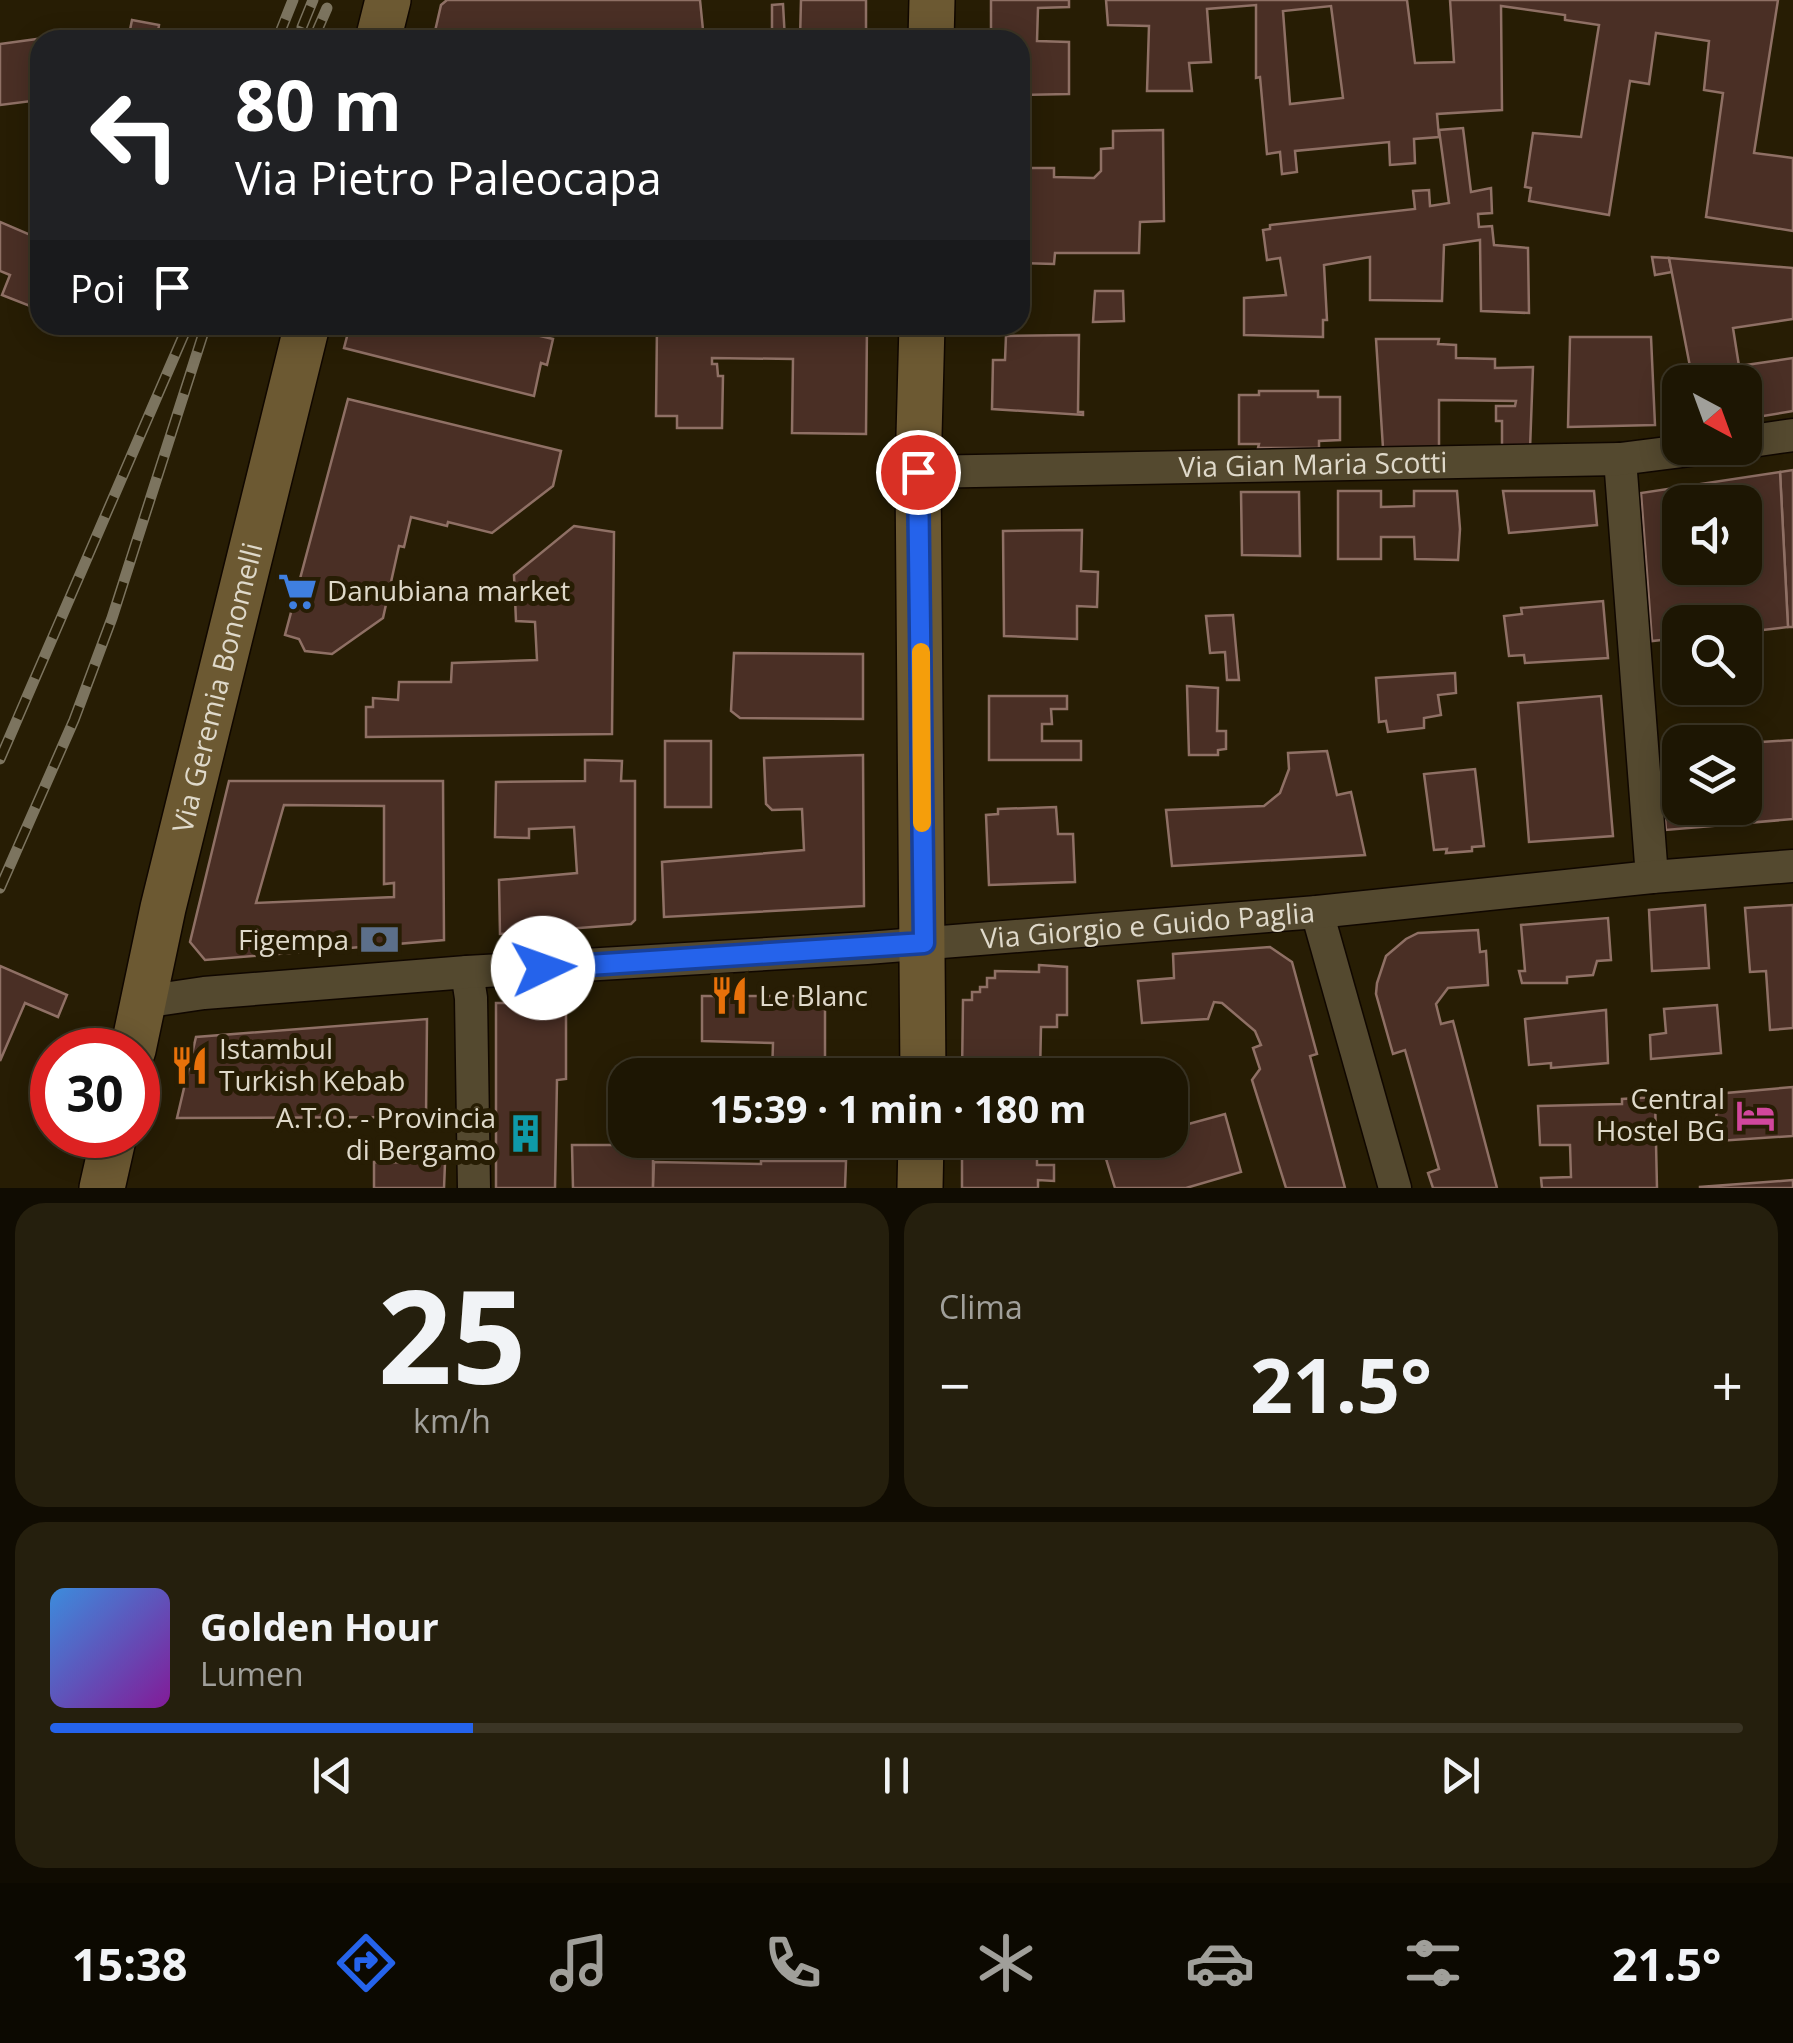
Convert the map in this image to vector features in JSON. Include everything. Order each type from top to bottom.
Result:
[{"type":"main road","points":[[380,30],[388,0]]},
{"type":"main road","points":[[931,30],[932,0]]},
{"type":"main road","name":"Via Geremia Bonomelli","points":[[137,1028],[162,908],[305,335]]},
{"type":"main road","points":[[922,335],[918,472],[923,1058]]},
{"type":"main road","points":[[102,1188],[109,1158]]},
{"type":"main road","points":[[920,1188],[921,1158]]},
{"type":"street","points":[[1762,440],[1793,436]]},
{"type":"street","name":"Via Gian Maria Scotti","points":[[918,472],[1620,460],[1662,454]]},
{"type":"street","points":[[1620,460],[1652,877]]},
{"type":"street","name":"Via Giorgio e Guido Paglia","points":[[143,1002],[204,993],[467,972],[924,943],[1317,912],[1793,866]]},
{"type":"street","points":[[1317,912],[1395,1188]]},
{"type":"street","points":[[467,972],[472,998],[474,1188]]},
{"type":"building","points":[[447,0],[700,0],[703,30],[435,30],[441,5]]},
{"type":"building","points":[[801,0],[866,0],[866,30],[800,30]]},
{"type":"building","points":[[991,0],[1069,0],[1069,7],[1038,8],[1037,41],[1069,42],[1069,94],[1030,95],[1030,30],[991,30]]},
{"type":"building","points":[[1106,0],[1407,0],[1415,63],[1454,62],[1450,0],[1778,0],[1754,153],[1793,158],[1793,231],[1706,217],[1723,93],[1704,90],[1709,41],[1656,33],[1649,84],[1630,81],[1609,215],[1529,201],[1531,188],[1525,187],[1533,133],[1581,137],[1599,25],[1565,20],[1565,15],[1501,6],[1502,110],[1437,114],[1439,137],[1414,139],[1415,163],[1390,165],[1389,142],[1295,151],[1297,172],[1282,174],[1280,152],[1267,154],[1260,77],[1256,78],[1256,5],[1207,9],[1211,62],[1189,63],[1192,91],[1147,91],[1149,26],[1108,25]],"holes":[[[1331,6],[1343,98],[1290,104],[1283,11]]]},
{"type":"building","points":[[783,4],[784,30],[772,30],[772,5]]},
{"type":"building","points":[[132,20],[159,25],[158,30],[130,30]]},
{"type":"building","points":[[30,40],[30,101],[0,105],[0,44]]},
{"type":"building","points":[[1463,128],[1471,192],[1491,188],[1492,213],[1478,214],[1479,227],[1492,226],[1494,245],[1528,248],[1529,313],[1481,311],[1480,240],[1444,245],[1442,301],[1370,300],[1370,257],[1324,265],[1327,320],[1323,320],[1323,337],[1244,335],[1244,298],[1286,295],[1280,258],[1267,260],[1263,230],[1270,229],[1270,225],[1415,209],[1413,191],[1429,190],[1430,206],[1449,203],[1439,130]]},
{"type":"building","points":[[1163,130],[1164,221],[1140,222],[1139,253],[1055,253],[1054,264],[1030,263],[1030,168],[1054,168],[1054,177],[1094,178],[1101,171],[1101,149],[1113,148],[1113,131]]},
{"type":"building","points":[[0,222],[30,235],[30,306],[2,295],[10,275],[0,271]]},
{"type":"building","points":[[1652,257],[1669,258],[1672,272],[1655,275]]},
{"type":"building","points":[[1669,258],[1793,268],[1793,319],[1733,328],[1739,365],[1690,365]]},
{"type":"building","points":[[1095,291],[1123,291],[1124,321],[1093,322]]},
{"type":"building","points":[[347,335],[536,335],[553,339],[547,365],[541,363],[534,396],[344,348]]},
{"type":"building","points":[[657,335],[867,335],[866,434],[792,433],[793,359],[712,358],[718,376],[723,376],[722,428],[677,428],[677,416],[656,416]]},
{"type":"building","points":[[1079,335],[1078,412],[1083,415],[992,409],[993,360],[1005,360],[1006,336]]},
{"type":"building","points":[[1570,337],[1651,337],[1655,425],[1568,427]]},
{"type":"building","points":[[1376,339],[1439,339],[1438,344],[1456,345],[1456,358],[1495,359],[1495,368],[1533,367],[1530,449],[1502,450],[1502,421],[1496,421],[1496,406],[1515,406],[1516,401],[1439,400],[1439,448],[1383,448]]},
{"type":"building","points":[[1793,358],[1793,411],[1762,416],[1762,365],[1746,365]]},
{"type":"building","points":[[1259,391],[1318,391],[1318,397],[1340,397],[1340,440],[1319,441],[1319,448],[1258,448],[1259,444],[1239,444],[1239,395],[1259,395]]},
{"type":"building","points":[[348,399],[561,451],[553,486],[492,533],[411,517],[404,547],[399,546],[383,618],[332,654],[305,651],[299,639],[285,635]]},
{"type":"building","points":[[1793,470],[1793,627],[1788,627],[1780,472]]},
{"type":"building","points":[[1780,472],[1788,627],[1762,630],[1762,605],[1662,605],[1662,640],[1652,641],[1641,493],[1662,490],[1662,585],[1762,585],[1762,485],[1694,485]]},
{"type":"building","points":[[1338,491],[1381,491],[1381,507],[1414,506],[1414,491],[1457,491],[1458,560],[1415,559],[1414,537],[1381,537],[1381,559],[1338,559]]},
{"type":"building","points":[[1503,491],[1594,491],[1597,525],[1509,533]]},
{"type":"building","points":[[1241,492],[1299,492],[1300,556],[1242,555]]},
{"type":"building","points":[[574,526],[614,532],[612,734],[366,737],[366,707],[373,707],[373,698],[398,700],[399,682],[451,682],[452,663],[537,660],[535,622],[516,621],[514,575]]},
{"type":"building","points":[[1082,530],[1081,571],[1098,572],[1097,607],[1077,606],[1077,639],[1004,636],[1003,531]]},
{"type":"building","points":[[1603,601],[1608,658],[1525,663],[1524,655],[1509,656],[1504,616],[1522,614],[1521,608]]},
{"type":"building","points":[[1233,615],[1239,680],[1227,680],[1225,652],[1210,653],[1206,616]]},
{"type":"building","points":[[734,653],[863,654],[863,719],[740,718],[731,711]]},
{"type":"building","points":[[1455,673],[1456,693],[1438,695],[1441,715],[1424,718],[1424,728],[1388,732],[1386,721],[1379,722],[1376,678]]},
{"type":"building","points":[[1187,686],[1218,688],[1217,731],[1226,731],[1226,749],[1218,750],[1218,755],[1189,755]]},
{"type":"building","points":[[989,696],[1067,696],[1067,709],[1051,709],[1052,724],[1042,724],[1042,741],[1081,741],[1081,760],[989,760]]},
{"type":"building","points":[[1601,696],[1613,836],[1529,842],[1518,703]]},
{"type":"building","points":[[1793,740],[1793,819],[1762,822],[1762,742]]},
{"type":"building","points":[[665,741],[711,741],[711,807],[665,807]]},
{"type":"building","points":[[1327,751],[1337,795],[1351,792],[1365,855],[1172,866],[1166,810],[1264,806],[1280,793],[1289,769],[1288,753]]},
{"type":"building","points":[[863,755],[864,906],[664,917],[662,862],[804,850],[802,809],[772,810],[766,804],[764,758]]},
{"type":"building","points":[[585,760],[622,761],[621,781],[635,781],[635,920],[631,924],[500,934],[499,880],[577,873],[574,827],[529,829],[529,838],[495,837],[496,782],[585,781]]},
{"type":"building","points":[[1475,769],[1484,846],[1472,847],[1472,851],[1434,850],[1424,774]]},
{"type":"building","points":[[229,781],[443,781],[444,940],[205,960],[190,942]],"holes":[[[284,805],[384,806],[384,884],[394,883],[394,897],[256,903]]]},
{"type":"building","points":[[1056,807],[1058,834],[1073,834],[1075,882],[989,885],[986,815],[998,814],[998,809]]},
{"type":"building","points":[[1666,825],[1724,825],[1666,830]]},
{"type":"building","points":[[1705,905],[1709,968],[1652,971],[1649,910]]},
{"type":"building","points":[[1793,905],[1793,1028],[1770,1030],[1766,971],[1750,972],[1745,908]]},
{"type":"building","points":[[1608,918],[1611,960],[1597,961],[1593,975],[1567,977],[1567,983],[1522,983],[1519,971],[1525,971],[1521,925]]},
{"type":"building","points":[[1478,930],[1480,952],[1486,951],[1488,985],[1448,988],[1436,1004],[1441,1024],[1453,1021],[1497,1188],[1433,1188],[1428,1173],[1439,1169],[1405,1050],[1393,1054],[1376,994],[1377,983],[1386,956],[1406,939],[1418,933]]},
{"type":"building","points":[[1270,947],[1292,962],[1317,1054],[1310,1056],[1345,1188],[1286,1188],[1252,1080],[1260,1069],[1253,1048],[1261,1045],[1255,1031],[1222,1003],[1214,1002],[1208,1019],[1142,1023],[1138,981],[1174,978],[1173,954]]},
{"type":"building","points":[[1039,965],[1067,967],[1067,1015],[1057,1015],[1057,1027],[1041,1027],[1040,1058],[962,1058],[963,1000],[972,1000],[972,992],[987,987],[987,978],[995,978],[995,971],[1039,972]]},
{"type":"building","points":[[0,966],[67,995],[58,1017],[25,1003],[0,1061]]},
{"type":"building","points":[[702,996],[825,996],[825,1058],[773,1058],[773,1043],[702,1041]]},
{"type":"building","name":"A.T.O. - Provincia di Bergamo","points":[[496,1003],[566,1003],[566,1079],[557,1080],[555,1188],[496,1188]]},
{"type":"building","points":[[1717,1005],[1721,1053],[1651,1059],[1650,1035],[1666,1033],[1664,1009]]},
{"type":"building","points":[[1606,1010],[1608,1063],[1551,1068],[1551,1063],[1529,1065],[1525,1019]]},
{"type":"building","points":[[427,1019],[426,1117],[177,1118],[196,1037]]},
{"type":"building","name":"Central Hostel BG","points":[[1793,1087],[1793,1136],[1718,1141],[1715,1094]]},
{"type":"building","points":[[1655,1097],[1657,1188],[1542,1188],[1541,1178],[1571,1177],[1570,1145],[1540,1145],[1538,1106],[1622,1104],[1622,1099]]},
{"type":"building","points":[[1225,1114],[1241,1172],[1186,1188],[1115,1188],[1106,1158],[1188,1158],[1188,1124]]},
{"type":"building","name":"A.T.O. - Provincia di Bergamo","points":[[572,1145],[608,1145],[608,1158],[653,1158],[653,1188],[573,1188]]},
{"type":"building","points":[[962,1158],[1037,1158],[1037,1165],[1054,1165],[1054,1181],[1038,1180],[1038,1188],[962,1188]]},
{"type":"building","points":[[846,1161],[845,1188],[653,1188],[654,1162]]},
{"type":"building","points":[[374,1162],[445,1163],[444,1188],[374,1188]]},
{"type":"building","name":"Central Hostel BG","points":[[1793,1180],[1793,1188],[1700,1188],[1700,1187]]},
{"type":"railway","points":[[281,30],[293,0]]},
{"type":"railway","points":[[302,27],[313,0]]},
{"type":"railway","points":[[317,30],[327,8]]},
{"type":"railway","points":[[0,759],[184,335]]},
{"type":"railway","points":[[0,888],[74,720],[112,618],[203,335]]},
{"type":"slow traffic","points":[[921,652],[922,823]]},
{"type":"place","name":"Danubiana market","points":[[297,591]]},
{"type":"place","name":"Figempa","points":[[379,940]]},
{"type":"place","name":"Le Blanc","points":[[729,996]]},
{"type":"place","name":"Istambul Turkish Kebab","points":[[189,1065]]},
{"type":"place","name":"Central Hostel BG","points":[[1755,1115]]},
{"type":"place","name":"A.T.O. - Provincia di Bergamo","points":[[526,1134]]},
{"type":"route","points":[[543,968],[924,943],[918,472]]}]
